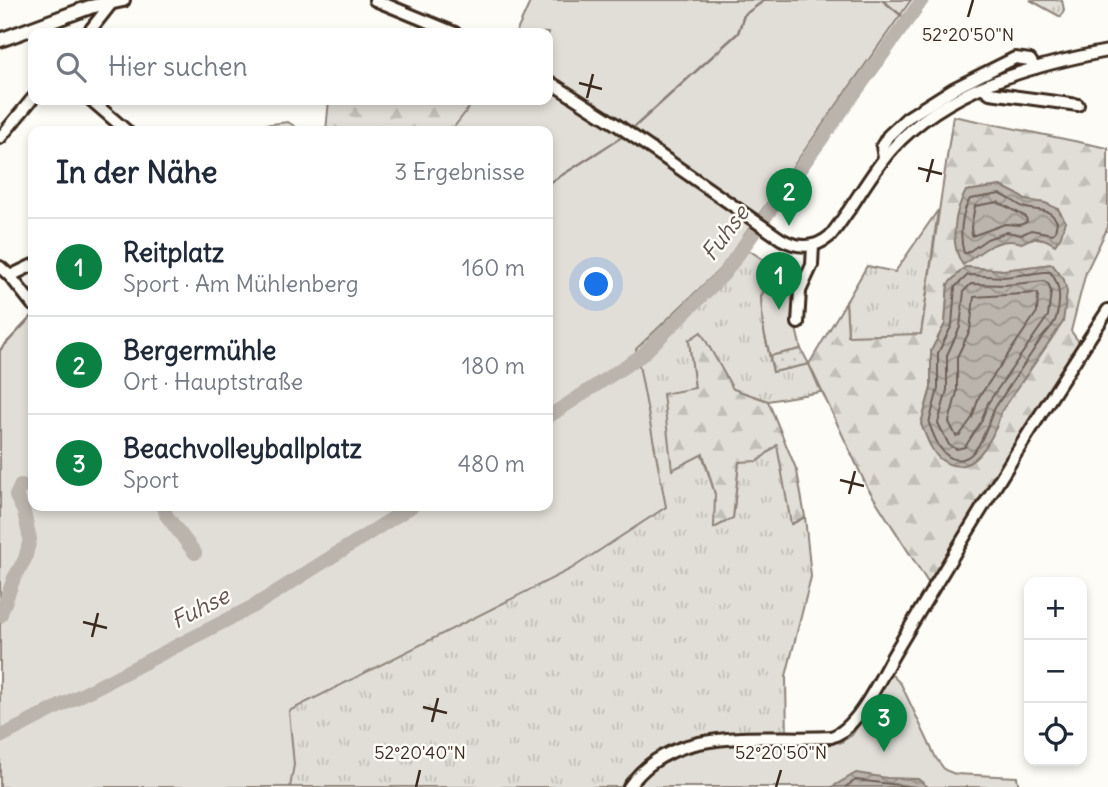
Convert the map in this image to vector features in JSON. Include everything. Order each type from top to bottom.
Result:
[{"type":"main road","points":[[33,28],[117,0]]},
{"type":"main road","points":[[0,40],[28,30]]},
{"type":"street","points":[[92,28],[117,0]]},
{"type":"street","points":[[375,0],[443,28]]},
{"type":"street","points":[[553,84],[617,125],[770,232],[792,244],[813,245],[833,232],[884,158],[918,125],[956,100],[982,87],[1035,68],[1108,51]]},
{"type":"street","points":[[884,158],[882,146],[896,128],[916,111],[1015,58],[1030,60],[1035,68]]},
{"type":"street","points":[[982,87],[990,93],[1078,105]]},
{"type":"street","points":[[0,138],[28,104]]},
{"type":"street","points":[[97,105],[121,126]]},
{"type":"street","points":[[798,323],[800,291],[812,265],[813,245]]},
{"type":"street","points":[[0,267],[28,299]]},
{"type":"street","points":[[10,276],[28,267]]},
{"type":"street","points":[[629,787],[647,767],[666,754],[698,741],[831,737],[846,729],[862,708],[994,488],[1108,310]]},
{"type":"green space","points":[[531,0],[911,0],[721,268],[636,349],[666,507],[571,569],[289,711],[294,765],[290,787],[0,787],[0,350],[28,320],[28,511],[553,511],[553,126],[455,126],[471,105],[553,105],[553,28],[518,28]]},
{"type":"green space","points":[[1030,0],[1062,0],[1064,10],[1061,17]]},
{"type":"green space","points":[[329,105],[481,105],[464,126],[326,126]]},
{"type":"green space","points":[[953,116],[1108,148],[1108,227],[1086,272],[1071,331],[1087,353],[1025,447],[936,595],[867,487],[809,364],[846,302],[848,336],[921,334]],"holes":[[[1001,186],[1025,200],[1045,203],[1058,209],[1065,221],[1045,239],[1009,239],[990,246],[966,191]],[[1052,264],[1064,280],[1063,322],[1001,412],[996,428],[930,445],[921,424],[931,388],[931,351],[945,324],[948,284],[965,267],[1004,270]]]},
{"type":"green space","points":[[288,122],[294,126],[255,126]]},
{"type":"green space","points":[[938,210],[921,335],[848,336],[846,302],[867,266],[895,272]]},
{"type":"green space","points":[[747,249],[778,269],[761,296],[763,327],[773,372],[809,364],[821,392],[768,401],[733,389],[689,340],[695,388],[664,395],[673,469],[702,454],[715,494],[715,527],[733,518],[739,462],[777,444],[792,524],[805,517],[811,577],[786,676],[787,742],[634,787],[0,787],[0,350],[28,320],[28,511],[548,511],[556,552],[553,413],[644,356],[726,277]]},
{"type":"green space","points":[[778,269],[797,282],[795,324],[801,349],[770,356],[763,327],[761,296]]},
{"type":"green space","points":[[701,332],[733,389],[768,401],[797,471],[805,517],[791,524],[777,445],[758,461],[739,462],[733,518],[714,528],[715,494],[703,454],[672,470],[663,394],[695,388],[689,340]]},
{"type":"green space","points":[[801,349],[809,364],[773,372],[770,356]]},
{"type":"green space","points":[[891,674],[901,684],[936,758],[945,770],[955,774],[1017,777],[1019,787],[634,787],[649,772],[682,751],[715,745],[832,740],[840,743],[852,735]]},
{"type":"water","points":[[1001,186],[1025,200],[1045,203],[1058,209],[1065,221],[1061,236],[1055,245],[1039,238],[1022,243],[998,243],[963,265],[955,238],[956,218],[962,199],[966,191]]},
{"type":"water","points":[[1052,264],[1064,280],[1067,292],[1063,322],[1001,412],[987,445],[971,462],[951,465],[936,455],[921,424],[931,388],[931,351],[945,324],[948,284],[965,267],[1004,270]]},
{"type":"water","points":[[856,773],[918,779],[928,787],[832,787]]},
{"type":"waterway","points":[[630,131],[738,33],[744,15],[765,0]]},
{"type":"waterway","points":[[882,0],[907,20]]},
{"type":"waterway","name":"Fuhse","points":[[553,414],[642,355],[724,274],[922,0]]},
{"type":"waterway","points":[[553,181],[625,135]]},
{"type":"waterway","points":[[0,350],[28,320]]},
{"type":"waterway","points":[[0,616],[14,578],[25,559],[30,539],[24,512],[16,496],[21,485],[28,487]]},
{"type":"waterway","points":[[165,511],[195,553]]},
{"type":"waterway","name":"Fuhse","points":[[0,737],[254,606],[404,511]]},
{"type":"place","name":"Bergermühle","points":[[789,226]]},
{"type":"place","name":"Reitplatz","points":[[779,310]]},
{"type":"place","name":"Beachvolleyballplatz","points":[[884,752]]}]
